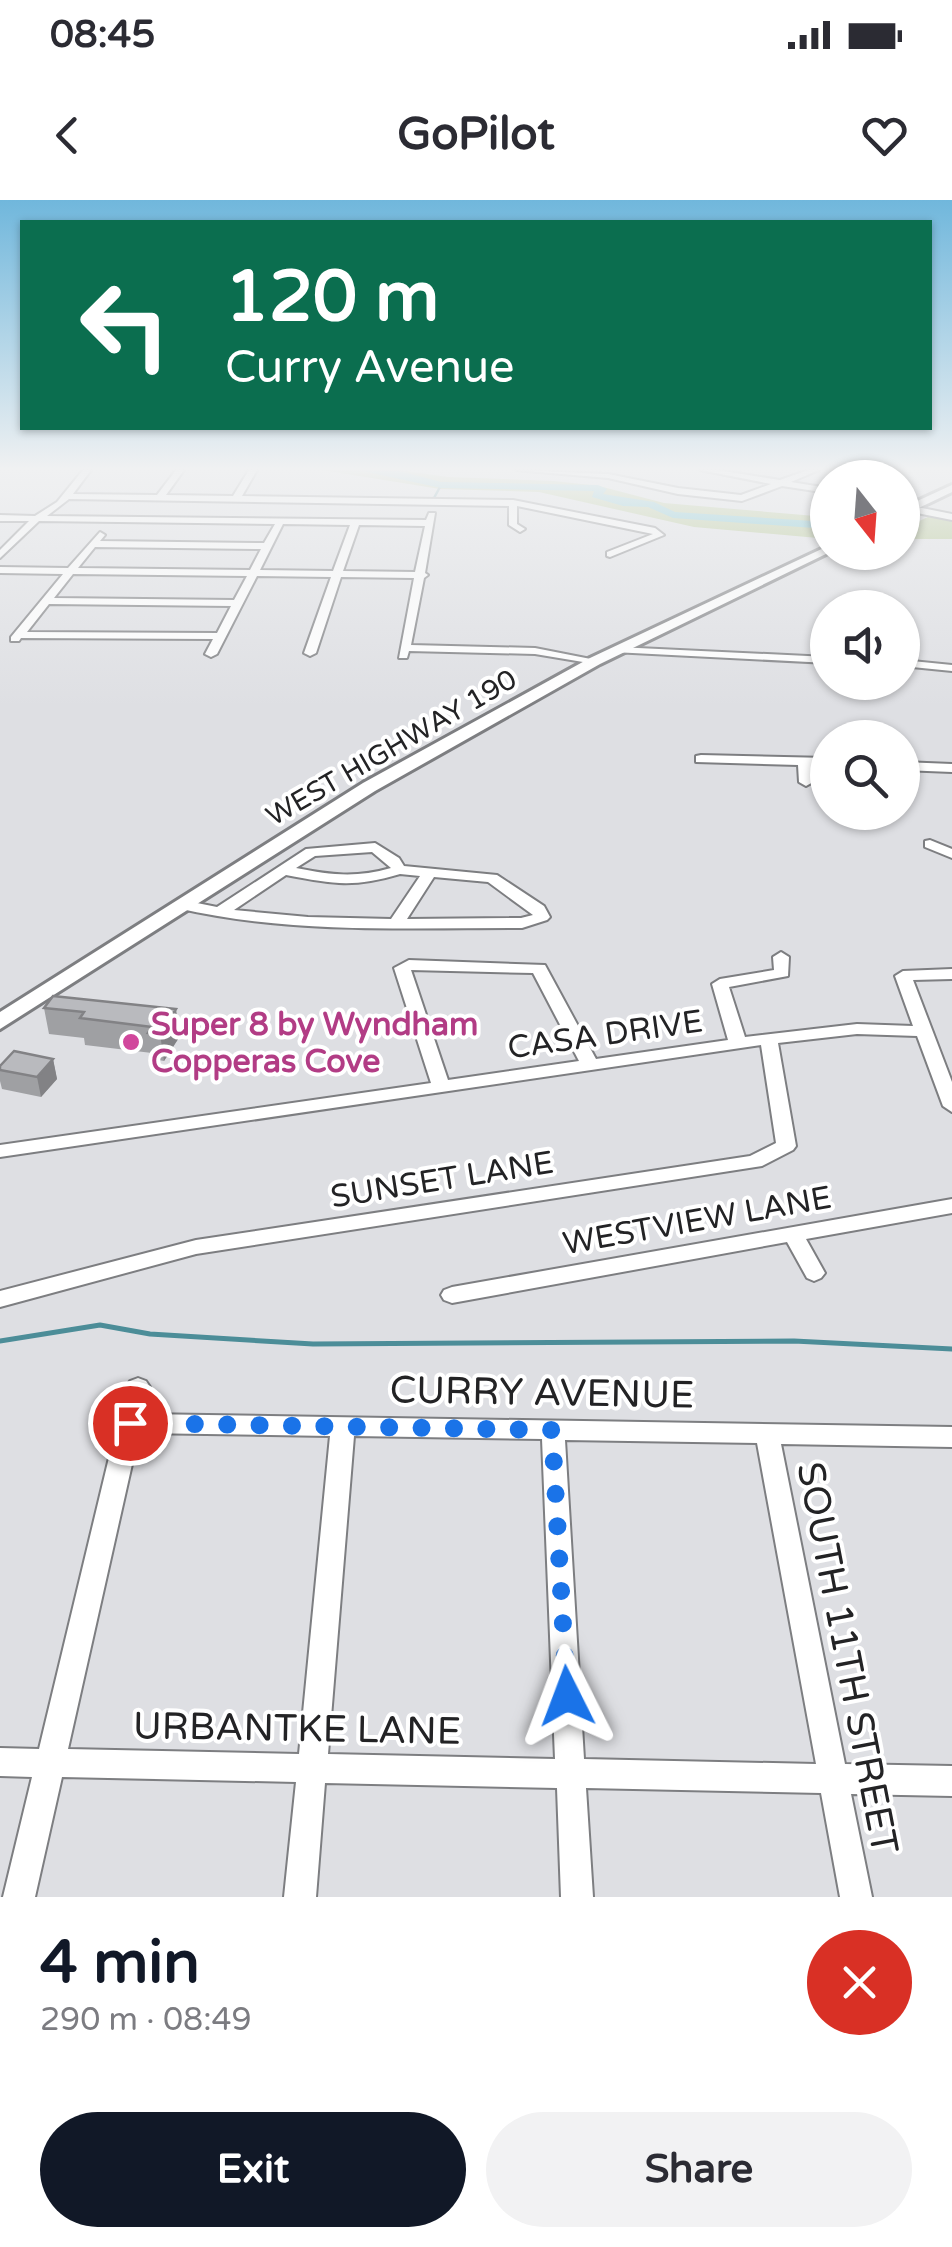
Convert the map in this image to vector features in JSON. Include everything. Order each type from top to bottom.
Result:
[{"type":"main road","name":"WEST HIGHWAY 190","points":[[0,1022],[368,787],[594,661],[810,558]]},
{"type":"main road","points":[[0,1006],[38,997]]},
{"type":"street","points":[[88,549],[15,639],[220,636]]},
{"type":"street","points":[[211,654],[264,549]]},
{"type":"street","points":[[310,653],[346,549]]},
{"type":"street","points":[[426,549],[404,652],[536,651],[594,661]]},
{"type":"street","points":[[610,554],[622,549]]},
{"type":"street","points":[[0,570],[422,575]]},
{"type":"street","points":[[45,601],[237,604]]},
{"type":"street","points":[[616,650],[810,659]]},
{"type":"street","points":[[920,665],[952,668]]},
{"type":"street","points":[[701,759],[810,761]]},
{"type":"street","points":[[804,761],[806,782]]},
{"type":"street","points":[[920,767],[952,768]]},
{"type":"street","points":[[930,844],[952,854]]},
{"type":"street","points":[[218,913],[312,852],[360,846],[384,852],[398,870]]},
{"type":"street","points":[[182,905],[218,913],[322,922],[522,923],[542,918],[539,909],[503,883],[431,871],[398,870],[364,880],[330,880],[282,870]]},
{"type":"street","points":[[397,922],[431,871]]},
{"type":"street","points":[[738,1044],[720,984],[782,972],[781,957]]},
{"type":"street","points":[[442,1088],[403,973],[402,968],[409,965],[539,968],[591,1067]]},
{"type":"street","points":[[952,974],[904,974],[952,1106]]},
{"type":"street","name":"CASA DRIVE","points":[[0,1151],[738,1044],[856,1029],[923,1031]]},
{"type":"street","name":"SUNSET LANE","points":[[0,1299],[196,1247],[755,1162],[786,1146],[769,1040]]},
{"type":"street","name":"WESTVIEW LANE","points":[[452,1295],[952,1206]]},
{"type":"street","points":[[792,1233],[814,1273]]},
{"type":"street","points":[[18,1897],[138,1387]]},
{"type":"street","name":"CURRY AVENUE","points":[[130,1423],[952,1438]]},
{"type":"street","points":[[300,1897],[343,1426]]},
{"type":"street","points":[[552,1430],[577,1897]]},
{"type":"street","name":"SOUTH 11TH STREET","points":[[767,1432],[856,1897]]},
{"type":"street","name":"URBANTKE LANE","points":[[0,1762],[952,1781]]},
{"type":"building","points":[[53,996],[176,1009],[160,1034],[148,1033],[152,1027],[80,1018],[84,1012],[44,1008]]},
{"type":"building","points":[[14,1051],[53,1059],[37,1077],[0,1070]]},
{"type":"waterway","points":[[0,1341],[100,1325],[150,1334],[313,1344],[794,1341],[952,1349]]},
{"type":"place","name":"Super 8 by Wyndham Copperas Cove","points":[[131,1042]]},
{"type":"route","points":[[130,1423],[552,1430],[567,1696]]}]
